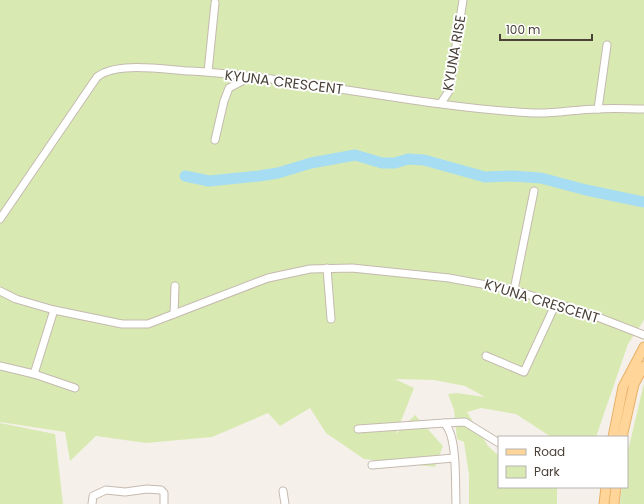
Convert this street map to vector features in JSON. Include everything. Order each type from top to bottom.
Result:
[{"type":"main road","points":[[613,436],[624,387],[644,347]]},
{"type":"main road","points":[[622,436],[634,384],[644,366]]},
{"type":"main road","points":[[604,504],[606,488]]},
{"type":"main road","points":[[614,504],[616,488]]},
{"type":"street","name":"KYUNA RISE","points":[[441,104],[449,91],[463,0]]},
{"type":"street","points":[[208,72],[215,2]]},
{"type":"street","points":[[598,108],[607,45]]},
{"type":"street","name":"KYUNA CRESCENT","points":[[0,219],[48,150],[76,106],[101,73],[116,68],[208,72],[441,104],[539,113],[598,108],[644,109]]},
{"type":"street","points":[[216,140],[224,101],[229,88],[248,77]]},
{"type":"street","points":[[514,290],[534,191]]},
{"type":"street","name":"KYUNA CRESCENT","points":[[0,291],[22,301],[54,310],[122,324],[148,324],[268,278],[327,268],[376,269],[441,277],[514,290],[556,303],[642,334]]},
{"type":"street","points":[[327,268],[331,319]]},
{"type":"street","points":[[174,314],[175,286]]},
{"type":"street","points":[[486,356],[524,372],[556,303]]},
{"type":"street","points":[[34,374],[54,310]]},
{"type":"street","points":[[0,366],[34,374],[75,388]]},
{"type":"street","points":[[444,422],[450,431],[454,458],[456,504]]},
{"type":"street","points":[[358,428],[465,422],[498,442]]},
{"type":"street","points":[[372,465],[454,458]]},
{"type":"street","points":[[92,504],[93,496],[106,490],[131,491],[147,489],[161,490],[164,493],[164,504]]},
{"type":"street","points":[[284,491],[284,504]]},
{"type":"green space","points":[[0,0],[644,0],[644,320],[628,344],[596,436],[549,436],[516,414],[481,408],[467,412],[488,446],[498,455],[498,488],[557,488],[557,504],[469,504],[469,475],[464,442],[457,439],[454,410],[448,394],[457,393],[485,397],[465,386],[434,380],[395,379],[414,388],[396,434],[415,415],[443,446],[435,467],[364,459],[326,433],[310,408],[280,426],[268,413],[212,437],[146,443],[96,436],[70,461],[65,432],[0,422]]},
{"type":"green space","points":[[644,383],[644,504],[620,504],[622,488],[628,488],[628,451]]},
{"type":"green space","points":[[0,423],[55,434],[63,504],[0,504]]},
{"type":"waterway","points":[[185,176],[209,181],[259,176],[278,173],[311,163],[355,155],[382,163],[395,163],[408,159],[424,160],[485,177],[512,176],[541,178],[586,190],[644,202]]}]
